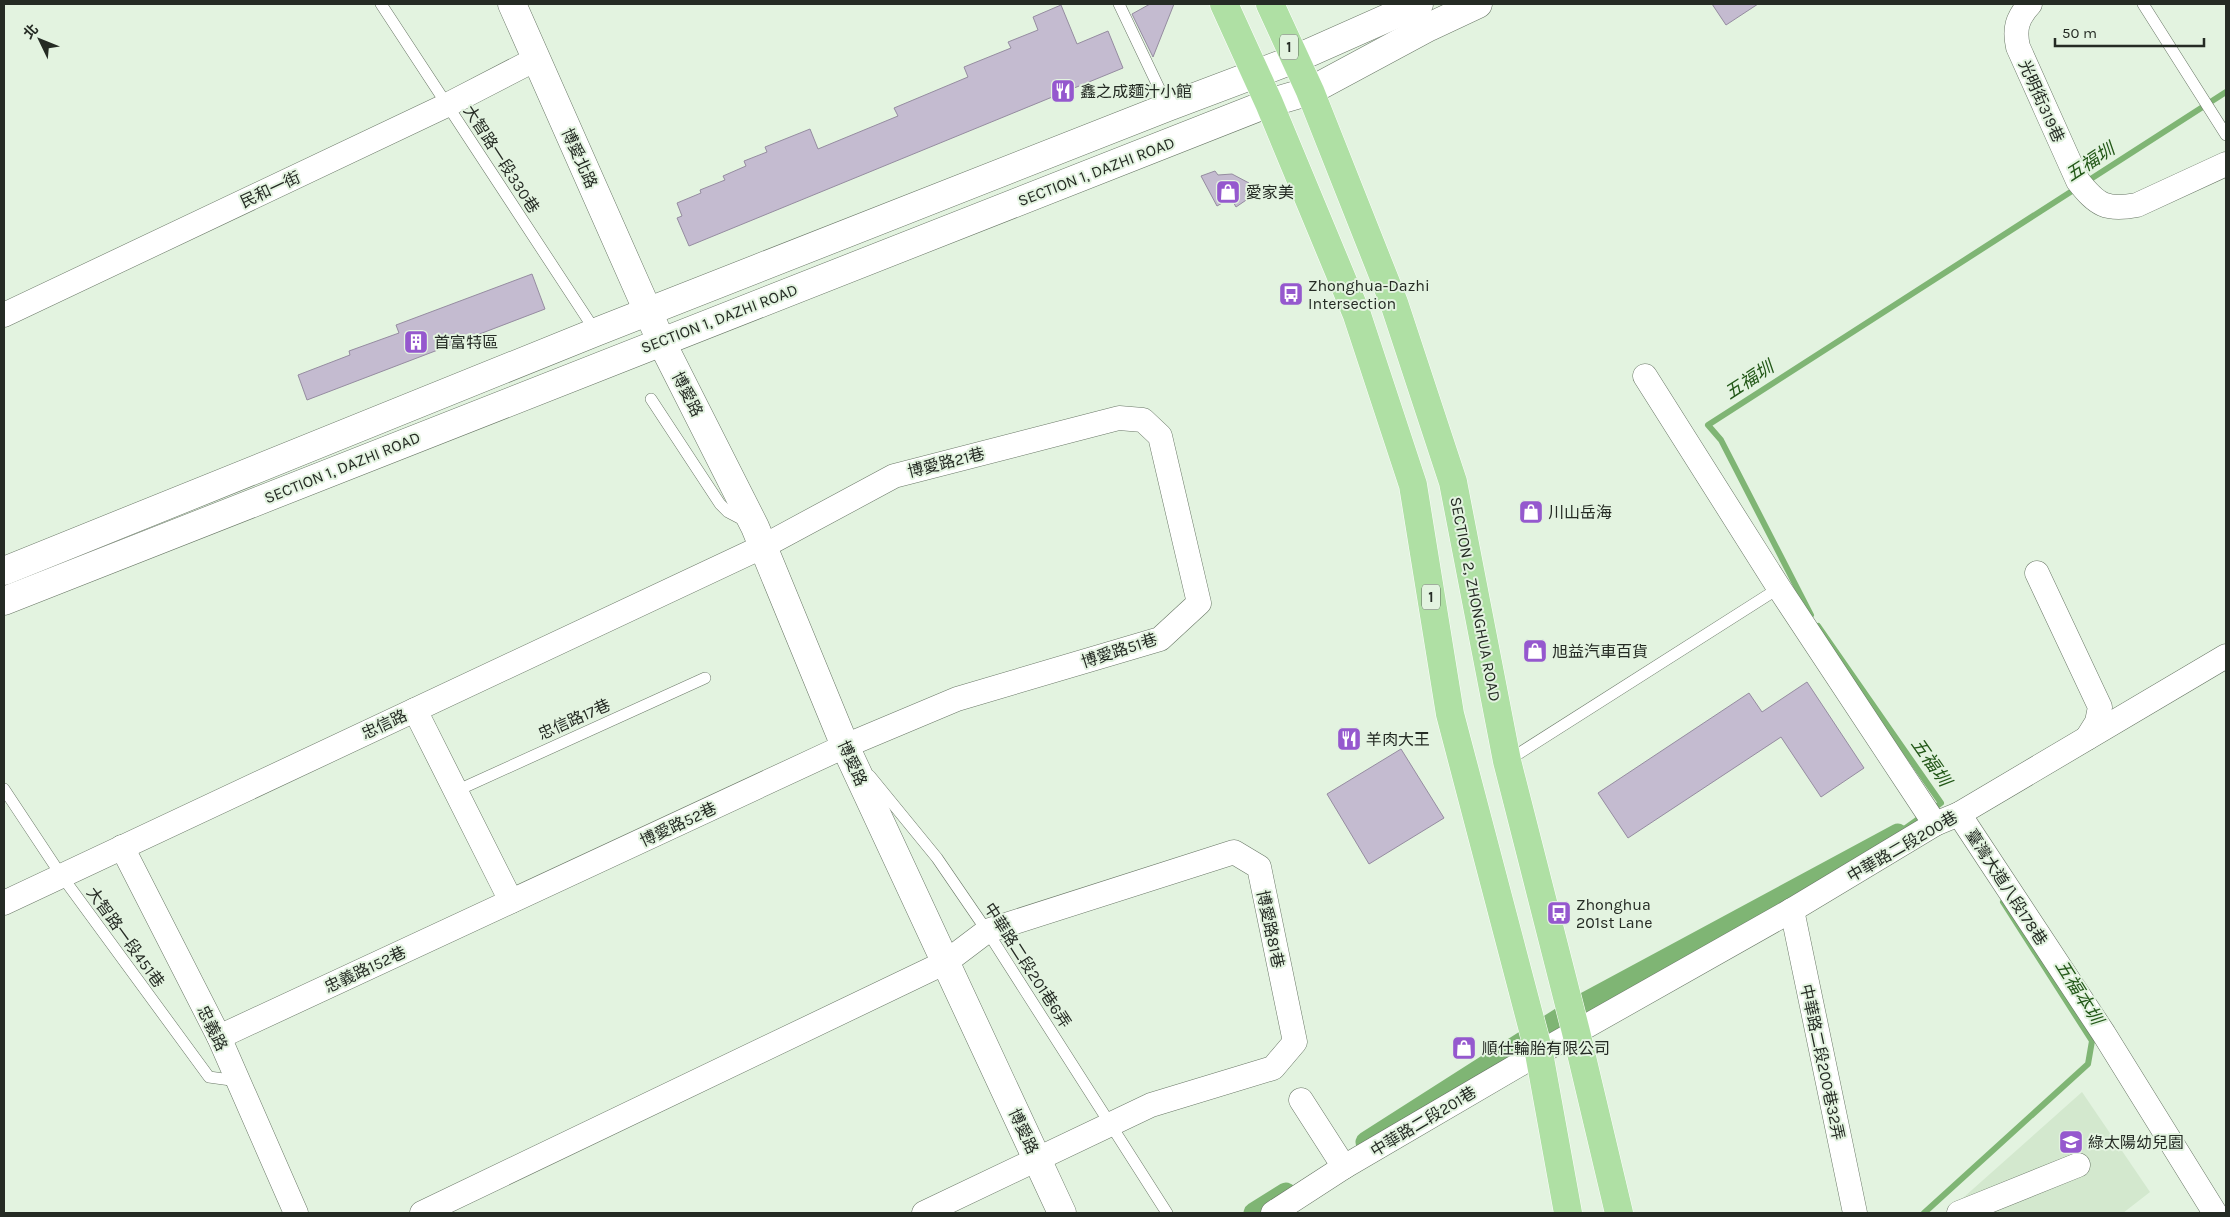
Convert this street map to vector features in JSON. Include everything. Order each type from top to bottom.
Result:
[{"type":"main road","name":"1","points":[[1224,4],[1269,103],[1358,315],[1413,486],[1450,714],[1539,1053],[1568,1213]]},
{"type":"main road","name":"SECTION 2, ZHONGHUA ROAD","points":[[1270,4],[1310,91],[1394,303],[1453,482],[1507,760],[1576,1032],[1619,1213]]},
{"type":"street","name":"博愛北路","points":[[512,4],[648,312]]},
{"type":"street","points":[[1421,12],[1478,4]]},
{"type":"street","name":"光明街319巷","points":[[2030,4],[2017,22],[2015,35],[2018,47],[2083,187],[2091,198],[2107,207],[2122,208],[2137,205],[2226,164]]},
{"type":"street","name":"SECTION 1, DAZHI ROAD","points":[[4,571],[596,332],[1168,107],[1421,12]]},
{"type":"street","name":"SECTION 1, DAZHI ROAD","points":[[4,601],[1269,103],[1310,91],[1421,12]]},
{"type":"street","name":"民和一街","points":[[4,315],[447,105],[536,59]]},
{"type":"street","name":"博愛路","points":[[648,312],[759,536],[845,746],[1062,1213]]},
{"type":"street","points":[[1644,376],[1779,588],[1935,824]]},
{"type":"street","name":"博愛路21巷","points":[[759,536],[894,476],[1119,418],[1142,420]]},
{"type":"street","name":"博愛路51巷","points":[[845,746],[957,699],[1160,639],[1199,603],[1160,436],[1142,420]]},
{"type":"street","name":"忠信路","points":[[4,903],[415,710],[759,536]]},
{"type":"street","points":[[2037,573],[2100,707],[2097,722],[2088,738]]},
{"type":"street","name":"中華路二段200巷","points":[[1576,1032],[1792,910],[1935,824],[1959,814],[2226,656]]},
{"type":"street","points":[[415,710],[511,901]]},
{"type":"street","name":"博愛路52巷","points":[[511,901],[845,746]]},
{"type":"street","name":"臺灣大道八段178巷","points":[[1959,814],[2104,1034],[2215,1213]]},
{"type":"street","name":"忠義路","points":[[122,846],[218,1037],[296,1213]]},
{"type":"street","name":"博愛路81巷","points":[[422,1213],[946,962],[987,932],[1234,852],[1259,868],[1295,1042],[1273,1068],[1150,1105],[924,1213]]},
{"type":"street","name":"忠義路152巷","points":[[218,1037],[511,901]]},
{"type":"street","name":"中華路二段200巷32弄","points":[[1792,910],[1855,1213]]},
{"type":"street","name":"中華路二段201巷","points":[[1272,1213],[1344,1167],[1576,1032]]},
{"type":"street","points":[[1301,1100],[1344,1167]]},
{"type":"street","points":[[1959,1213],[2078,1165]]},
{"type":"lane","name":"大智路一段330巷","points":[[380,4],[596,332]]},
{"type":"lane","points":[[1119,4],[1168,107]]},
{"type":"lane","points":[[2143,4],[2226,135]]},
{"type":"lane","points":[[651,399],[720,504],[759,536]]},
{"type":"lane","points":[[1507,760],[1779,588]]},
{"type":"lane","name":"忠信路17巷","points":[[456,791],[705,678]]},
{"type":"lane","name":"中華路二段201巷6弄","points":[[845,746],[938,858],[1111,1123],[1167,1213]]},
{"type":"lane","name":"大智路一段451巷","points":[[4,789],[61,875],[209,1077],[238,1081]]},
{"type":"shaded area","name":"綠太陽幼兒園","points":[[2082,1092],[2150,1192],[2123,1213],[1946,1213]]},
{"type":"building","points":[[1150,4],[1174,4],[1153,57],[1132,14]]},
{"type":"building","points":[[1712,4],[1758,4],[1726,25]]},
{"type":"building","points":[[1061,5],[1077,44],[1108,31],[1123,68],[689,246],[677,218],[682,216],[677,203],[701,193],[700,190],[725,180],[723,176],[746,166],[744,161],[767,152],[765,147],[810,129],[818,149],[898,116],[894,108],[968,77],[964,67],[1011,48],[1008,42],[1038,30],[1033,17]]},
{"type":"building","points":[[1215,171],[1218,175],[1232,174],[1249,183],[1258,192],[1236,207],[1231,198],[1217,206],[1201,176]]},
{"type":"building","name":"首富特區","points":[[532,274],[545,309],[307,400],[298,375],[350,355],[349,351],[399,333],[396,325]]},
{"type":"building","points":[[1807,682],[1864,768],[1821,797],[1781,737],[1628,838],[1598,793],[1749,693],[1762,712]]},
{"type":"building","points":[[1401,749],[1444,818],[1369,864],[1327,794]]},
{"type":"waterway","name":"五福圳","points":[[1811,615],[1721,440],[1708,425],[2226,92]]},
{"type":"waterway","name":"五福圳","points":[[1818,626],[1941,803],[1932,810]]},
{"type":"waterway","name":"五福圳","points":[[1903,830],[1924,815]]},
{"type":"waterway","points":[[1366,1142],[1579,1006],[1898,834]]},
{"type":"waterway","name":"五福本圳","points":[[1924,1213],[2088,1064],[2092,1041],[2003,902]]},
{"type":"waterway","points":[[1254,1213],[1286,1193]]},
{"type":"place","name":"鑫之成麵汁小館","points":[[1063,91]]},
{"type":"place","name":"愛家美","points":[[1228,192]]},
{"type":"place","name":"Zhonghua-Dazhi Intersection","points":[[1291,294]]},
{"type":"place","name":"首富特區","points":[[416,342]]},
{"type":"place","name":"川山岳海","points":[[1531,512]]},
{"type":"place","name":"旭益汽車百貨","points":[[1535,651]]},
{"type":"place","name":"羊肉大王","points":[[1349,739]]},
{"type":"place","name":"Zhonghua 201st Lane","points":[[1559,913]]},
{"type":"place","name":"順仕輪胎有限公司","points":[[1464,1048]]},
{"type":"place","name":"綠太陽幼兒園","points":[[2071,1142]]}]
